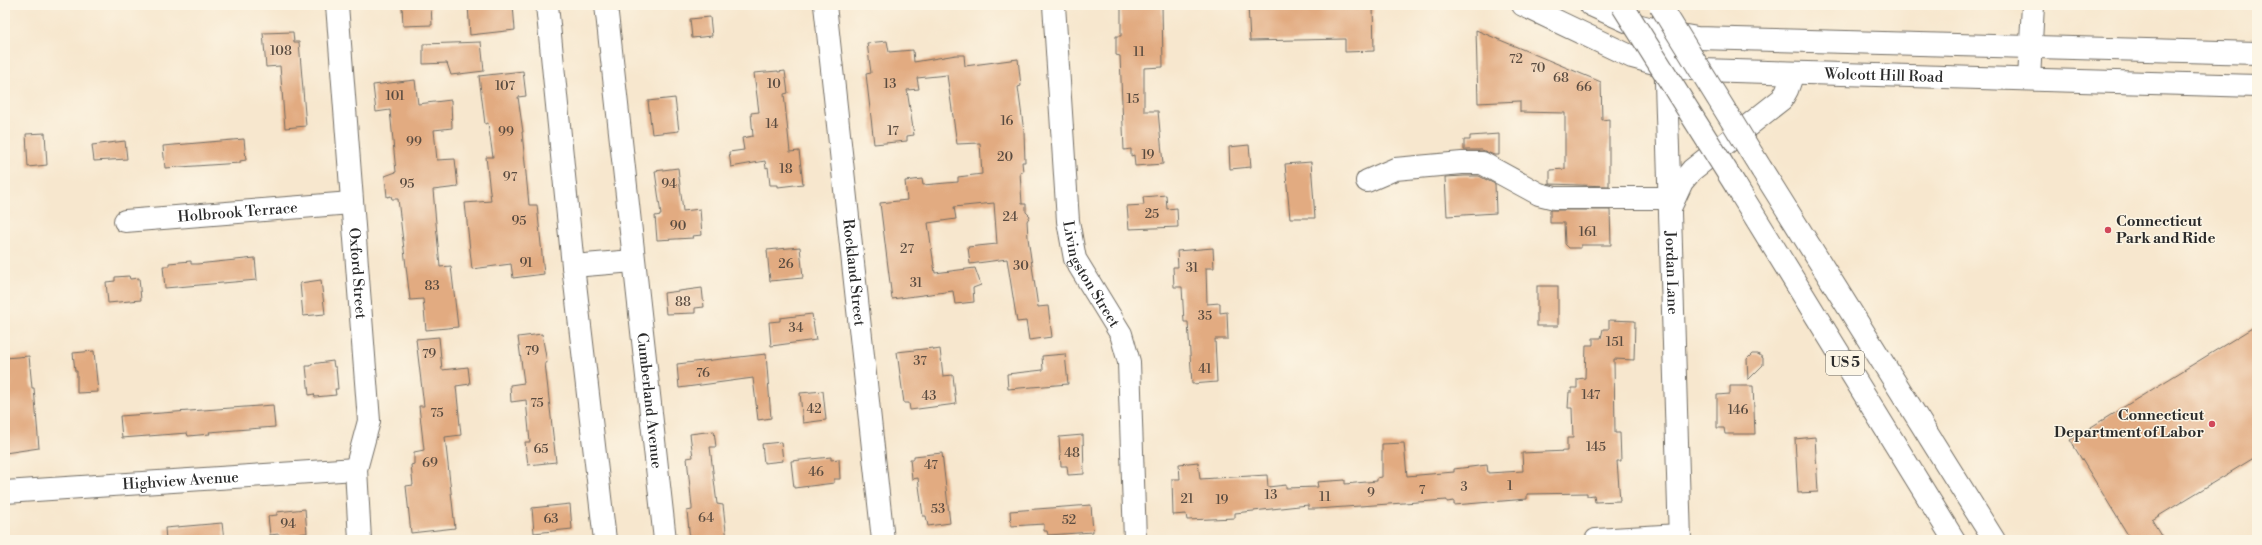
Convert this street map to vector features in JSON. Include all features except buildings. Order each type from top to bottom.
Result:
[{"type":"main road","name":"Oxford Street","points":[[337,5],[351,203],[369,421],[356,469],[360,540]]},
{"type":"main road","points":[[547,5],[573,266],[605,540]]},
{"type":"main road","name":"Cumberland Avenue","points":[[606,5],[633,261],[665,540]]},
{"type":"main road","name":"Rockland Street","points":[[826,5],[883,540]]},
{"type":"main road","name":"Livingston Street","points":[[1054,5],[1068,221],[1075,259],[1121,334],[1129,362],[1135,540]]},
{"type":"main road","name":"Wolcott Hill Road","points":[[1523,5],[1632,57],[1665,66],[1701,70],[2257,86]]},
{"type":"main road","points":[[1592,5],[1633,24],[1697,38],[2257,53]]},
{"type":"main road","name":"US 5","points":[[1622,5],[1736,186],[1954,540]]},
{"type":"main road","name":"US 5","points":[[1660,5],[1994,540]]},
{"type":"main road","name":"Jordan Lane","points":[[1663,5],[1680,537]]},
{"type":"main road","points":[[2029,79],[2033,5]]},
{"type":"main road","points":[[1367,182],[1395,169],[1462,163],[1482,163],[1539,194],[1555,198],[1669,205],[1687,176],[1699,164],[1782,99],[1793,73]]},
{"type":"main road","name":"Holbrook Terrace","points":[[125,221],[351,203]]},
{"type":"main road","points":[[573,266],[633,261]]},
{"type":"main road","name":"Highview Avenue","points":[[5,492],[356,469]]},
{"type":"main road","points":[[1596,540],[1680,537]]},
{"type":"place","name":"Connecticut Park and Ride","points":[[2108,230]]},
{"type":"place","name":"Connecticut Department of Labor","points":[[2212,424]]}]
